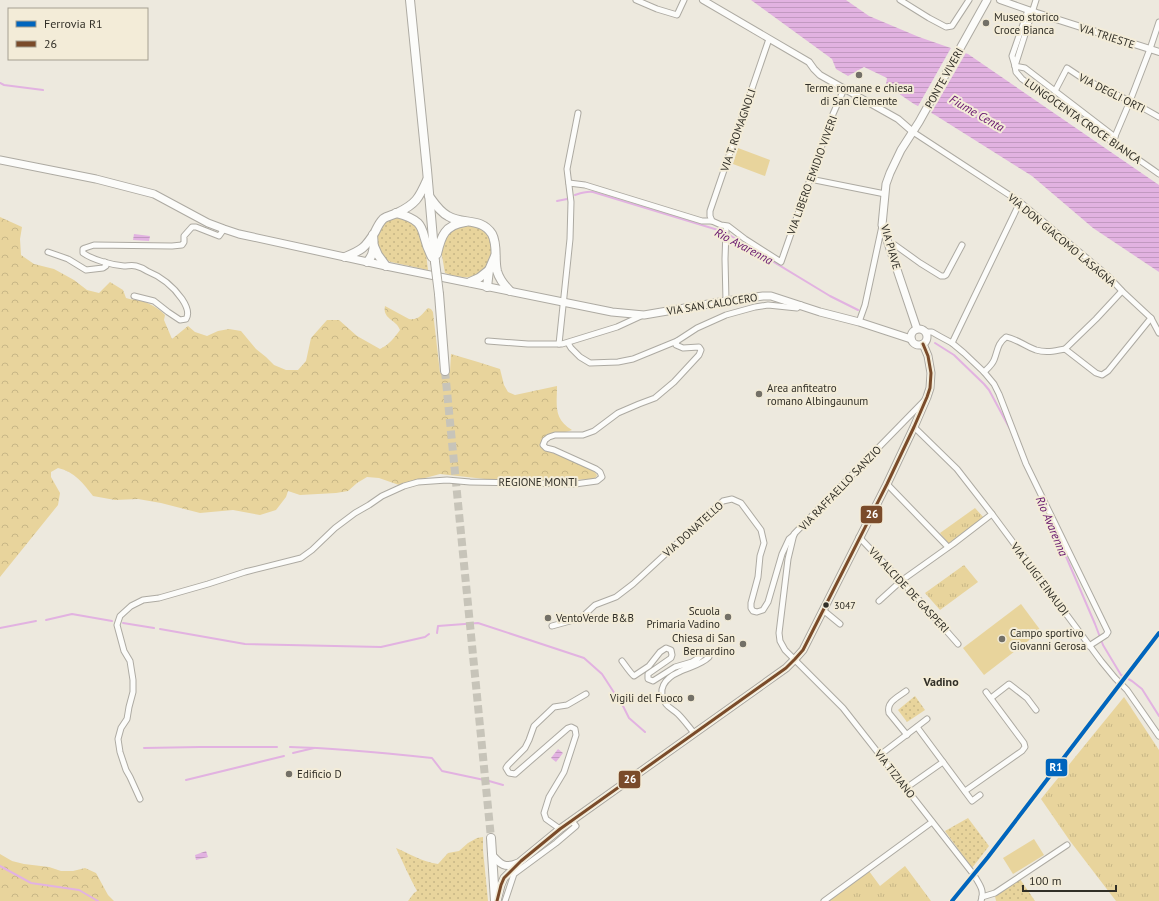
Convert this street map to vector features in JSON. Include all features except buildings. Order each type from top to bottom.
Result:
[{"type":"main road","points":[[410,0],[428,177],[445,372]]},
{"type":"main road","name":"PONTE VIVERI","points":[[919,122],[987,0]]},
{"type":"main road","name":"VIA PIAVE","points":[[917,329],[882,225],[885,194],[890,173],[901,150],[919,122]]},
{"type":"main road","name":"VIA SAN CALOCERO","points":[[0,160],[96,179],[154,194],[208,223],[238,234],[386,266],[470,282],[510,292],[612,312],[644,315],[726,301],[771,296],[911,339]]},
{"type":"main road","points":[[367,262],[371,258],[373,252],[371,245],[373,235],[383,219],[409,207],[420,195],[428,177]]},
{"type":"main road","points":[[429,196],[438,208],[448,217],[476,222],[485,227],[492,235],[495,244],[493,271],[495,277],[487,287]]},
{"type":"main road","points":[[396,213],[413,219],[419,223],[424,232],[429,252],[435,262]]},
{"type":"main road","points":[[435,262],[440,240],[443,234],[459,223],[470,221]]},
{"type":"main road","points":[[345,257],[361,251],[371,245]]},
{"type":"main road","points":[[371,245],[386,266]]},
{"type":"main road","points":[[470,282],[493,271]]},
{"type":"main road","points":[[493,271],[510,292]]},
{"type":"main road","points":[[917,329],[921,329],[927,336],[927,339],[923,344],[914,343],[911,339],[911,334],[917,329]]},
{"type":"main road","points":[[496,901],[504,878],[521,861],[560,829],[786,668],[803,650],[887,484],[927,397],[930,388],[931,373],[928,356],[923,344]]},
{"type":"main road","points":[[491,838],[496,901]]},
{"type":"main road","points":[[492,855],[504,866],[513,865],[521,861]]},
{"type":"street","points":[[636,0],[657,9],[677,15],[684,0]]},
{"type":"street","points":[[703,0],[809,62],[820,75],[898,119],[913,132]]},
{"type":"street","points":[[900,0],[928,18],[946,27],[952,26],[969,0]]},
{"type":"street","name":"VIA TRIESTE","points":[[1000,0],[1159,52]]},
{"type":"street","points":[[1016,66],[1030,10],[1036,0]]},
{"type":"street","points":[[1114,139],[1150,49],[1159,22]]},
{"type":"street","name":"VIA T. ROMAGNOLI","points":[[712,221],[710,210],[769,39]]},
{"type":"street","name":"LUNGOCENTA CROCE BIANCA","points":[[1114,139],[1073,116],[1022,79],[1016,72],[1016,66],[1025,68],[1159,174]]},
{"type":"street","name":"VIA DEGLI ORTI","points":[[1054,91],[1067,68],[1082,78],[1159,117]]},
{"type":"street","name":"VIA LIBERO EMIDIO VIVERI","points":[[712,221],[728,226],[745,239],[781,262],[833,114],[844,89]]},
{"type":"street","points":[[558,344],[570,239],[571,202],[567,170],[578,113]]},
{"type":"street","name":"VIA DON GIACOMO LASAGNA","points":[[913,132],[1020,202],[1108,276],[1151,318],[1159,333]]},
{"type":"street","points":[[810,180],[885,194]]},
{"type":"street","points":[[569,183],[585,185],[702,221],[712,221]]},
{"type":"street","points":[[952,343],[1020,202]]},
{"type":"street","points":[[859,322],[865,305],[882,225]]},
{"type":"street","points":[[134,296],[154,301],[180,320],[186,319],[188,316],[183,301],[166,281],[157,275],[136,266],[122,266],[85,255],[83,253],[83,249],[94,245],[172,246],[182,244],[184,242],[184,236],[192,227],[196,227],[219,236],[224,229]]},
{"type":"street","points":[[726,230],[726,301]]},
{"type":"street","points":[[888,244],[895,245],[941,276],[946,275],[962,245]]},
{"type":"street","points":[[48,252],[68,259],[86,270],[103,268],[106,266],[105,262]]},
{"type":"street","points":[[984,372],[990,367],[1000,342],[1006,337],[1012,338],[1036,350],[1050,352],[1065,349],[1122,291]]},
{"type":"street","points":[[568,343],[580,357],[590,363],[618,362],[633,359],[677,341],[697,328],[718,318],[768,305],[797,308],[801,305]]},
{"type":"street","points":[[488,342],[528,344],[568,343],[617,327],[644,315]]},
{"type":"street","points":[[1065,349],[1096,373],[1102,375],[1108,371],[1151,318]]},
{"type":"street","points":[[925,332],[932,332],[952,343],[984,372],[994,384],[1026,464],[1108,632],[1106,635],[1091,644]]},
{"type":"street","name":"REGIONE MONTI","points":[[140,799],[126,770],[120,752],[118,739],[121,728],[127,720],[134,692],[130,661],[124,651],[117,625],[120,616],[131,606],[143,600],[172,595],[245,572],[301,558],[312,550],[335,528],[355,513],[370,506],[377,499],[395,490],[418,482],[447,480],[470,482],[575,484],[597,481],[602,477],[600,472],[554,450],[546,448],[543,445],[545,440],[549,436],[583,435],[594,431],[618,414],[655,398],[674,382],[699,355],[701,350],[699,347],[683,348],[676,345],[677,341]]},
{"type":"street","name":"VIA RAFFAELLO SANZIO","points":[[795,659],[785,650],[780,641],[779,633],[788,559],[794,534],[927,397]]},
{"type":"street","name":"VIA LUIGI EINAUDI","points":[[914,427],[957,469],[1091,644],[1110,673],[1127,690],[1159,736]]},
{"type":"street","points":[[887,484],[948,547]]},
{"type":"street","name":"VIA DONATELLO","points":[[552,626],[581,618],[595,605],[616,597],[633,584],[723,501],[732,499],[741,503],[761,530],[764,543],[760,556],[758,577],[751,608],[756,612],[763,610],[768,602],[782,554],[789,539],[794,534]]},
{"type":"street","points":[[879,601],[901,580],[992,514]]},
{"type":"street","name":"VIA ALCIDE DE GASPERI","points":[[859,537],[901,580],[958,644]]},
{"type":"street","points":[[823,610],[840,624]]},
{"type":"street","points":[[622,661],[634,676],[649,666],[660,652],[666,648],[671,650],[671,658],[648,674],[648,680],[652,681],[675,667],[692,662],[704,653],[708,653],[709,657],[707,659],[672,676],[666,681],[661,689],[661,695],[667,704],[678,714],[694,733]]},
{"type":"street","name":"VIA TIZIANO","points":[[795,659],[843,708],[974,875],[982,889],[982,899]]},
{"type":"street","points":[[991,698],[1008,684],[1027,698],[1036,710]]},
{"type":"street","points":[[906,691],[889,704],[888,708],[889,713],[907,735]]},
{"type":"street","points":[[965,791],[1022,751],[1025,747],[1024,742],[986,692]]},
{"type":"street","points":[[560,829],[546,818],[544,813],[549,796],[564,772],[576,735],[575,729],[571,727],[568,728],[515,774],[509,774],[506,768],[525,748],[534,726],[554,707],[567,705],[586,694]]},
{"type":"street","points":[[880,755],[928,719]]},
{"type":"street","points":[[917,727],[972,800],[980,795]]},
{"type":"street","points":[[906,788],[943,762]]},
{"type":"street","points":[[505,901],[514,874],[576,826],[572,821]]},
{"type":"street","points":[[824,901],[932,822]]},
{"type":"street","points":[[982,899],[995,893],[1067,845]]},
{"type":"green space","points":[[738,148],[770,160],[765,176],[733,164]]},
{"type":"green space","points":[[0,217],[22,227],[20,239],[21,255],[34,264],[54,269],[74,280],[87,290],[99,293],[110,282],[123,290],[126,298],[145,302],[161,311],[165,315],[164,320],[172,339],[188,326],[195,332],[207,336],[218,331],[229,329],[241,331],[256,349],[274,365],[286,370],[298,370],[306,361],[311,338],[327,320],[339,320],[357,336],[380,349],[389,343],[400,330],[386,314],[385,306],[409,319],[415,319],[428,308],[431,309],[433,312],[440,373],[450,372],[451,354],[500,369],[504,385],[508,392],[515,395],[557,386],[557,411],[562,421],[572,430],[547,436],[542,442],[541,448],[592,469],[597,475],[594,479],[542,481],[485,479],[440,474],[399,485],[379,478],[367,477],[348,491],[300,495],[288,491],[286,497],[276,510],[260,515],[233,510],[200,513],[138,499],[115,500],[93,496],[82,482],[74,475],[58,468],[51,472],[51,477],[60,493],[58,505],[0,577]]},
{"type":"green space","points":[[404,218],[417,225],[425,245],[428,270],[391,262],[379,252],[376,244],[377,233],[382,225],[389,220]]},
{"type":"green space","points":[[468,225],[485,232],[490,238],[493,252],[488,266],[483,271],[469,277],[445,273],[441,250],[449,232],[458,226]]},
{"type":"green space","points":[[975,508],[984,518],[949,544],[940,533]]},
{"type":"green space","points":[[964,565],[978,582],[940,610],[925,593]]},
{"type":"green space","name":"Campo sportivo Giovanni Gerosa","points":[[1021,604],[1041,631],[984,675],[963,648]]},
{"type":"green space","points":[[915,696],[925,710],[907,722],[898,710]]},
{"type":"green space","points":[[1124,697],[1159,750],[1159,901],[1116,901],[1070,841],[1041,799]]},
{"type":"green space","points":[[968,818],[989,846],[972,868],[945,831]]},
{"type":"green space","points":[[483,837],[488,901],[408,901],[417,891],[396,848],[422,860],[438,864],[448,853],[459,851],[468,843],[477,838]]},
{"type":"green space","points":[[1034,839],[1044,855],[1013,874],[1003,858]]},
{"type":"green space","points":[[0,854],[12,861],[49,867],[61,871],[73,871],[85,868],[96,873],[108,895],[114,901],[0,901]]},
{"type":"green space","points":[[905,866],[931,901],[829,901],[869,871],[880,886]]},
{"type":"green space","points":[[1020,879],[1035,901],[996,901],[995,896]]},
{"type":"water","name":"Fiume Centa","points":[[751,0],[846,0],[869,16],[919,37],[968,54],[1159,185],[1159,272],[1093,228],[1032,176],[935,115],[914,104],[886,85],[887,78],[864,67],[848,76],[836,69],[832,59]]},
{"type":"water","points":[[134,234],[150,236],[149,241],[133,240]]},
{"type":"water","points":[[558,749],[563,753],[556,762],[551,758]]},
{"type":"water","points":[[206,851],[208,857],[196,860],[195,855]]},
{"type":"pier","points":[[952,46],[967,51],[930,115],[917,108]]},
{"type":"waterway","name":"Rio Avarenna","points":[[0,83],[4,85],[43,90]]},
{"type":"waterway","name":"Rio Avarenna","points":[[575,195],[593,192],[718,230],[731,236],[830,296],[858,310]]},
{"type":"waterway","name":"Rio Avarenna","points":[[557,201],[567,199]]},
{"type":"waterway","name":"Rio Avarenna","points":[[935,343],[954,355],[984,384],[989,390],[1010,429]]},
{"type":"waterway","name":"Rio Avarenna","points":[[1046,510],[1103,645],[1121,675],[1142,689],[1159,716]]},
{"type":"waterway","points":[[46,620],[72,614],[112,621]]},
{"type":"waterway","points":[[0,628],[36,621]]},
{"type":"waterway","points":[[123,623],[154,628]]},
{"type":"waterway","points":[[437,633],[438,626],[478,623],[584,658],[602,674],[622,704],[629,718],[645,732]]},
{"type":"waterway","points":[[160,629],[245,644],[381,647],[425,637],[429,634]]},
{"type":"waterway","points":[[144,748],[277,747]]},
{"type":"waterway","points":[[290,747],[432,758],[442,771],[503,785]]},
{"type":"waterway","points":[[293,753],[314,748]]},
{"type":"waterway","points":[[186,780],[284,756]]},
{"type":"waterway","points":[[0,866],[31,883],[79,890],[98,901]]},
{"type":"tunnel","points":[[445,371],[491,838]]},
{"type":"rail line","name":"R1","points":[[952,901],[988,857],[1159,633]]},
{"type":"transit line","name":"26","points":[[497,901],[504,878],[521,861],[560,829],[786,668],[803,650],[887,484],[927,397],[930,388],[931,373],[928,356],[923,344]]},
{"type":"place","name":"Museo storico Croce Bianca","points":[[986,23]]},
{"type":"place","name":"Terme romane e chiesa di San Clemente","points":[[859,75]]},
{"type":"place","name":"Area anfiteatro romano Albingaunum","points":[[759,394]]},
{"type":"place","name":"3047","points":[[826,605]]},
{"type":"place","name":"Scuola Primaria Vadino","points":[[728,617]]},
{"type":"place","name":"VentoVerde B&B","points":[[548,618]]},
{"type":"place","name":"Campo sportivo Giovanni Gerosa","points":[[1002,639]]},
{"type":"place","name":"Chiesa di San Bernardino","points":[[743,644]]},
{"type":"place","name":"Vigili del Fuoco","points":[[691,698]]},
{"type":"place","name":"Edificio D","points":[[289,774]]},
{"type":"district","name":"Vadino","points":[[941,681]]}]
